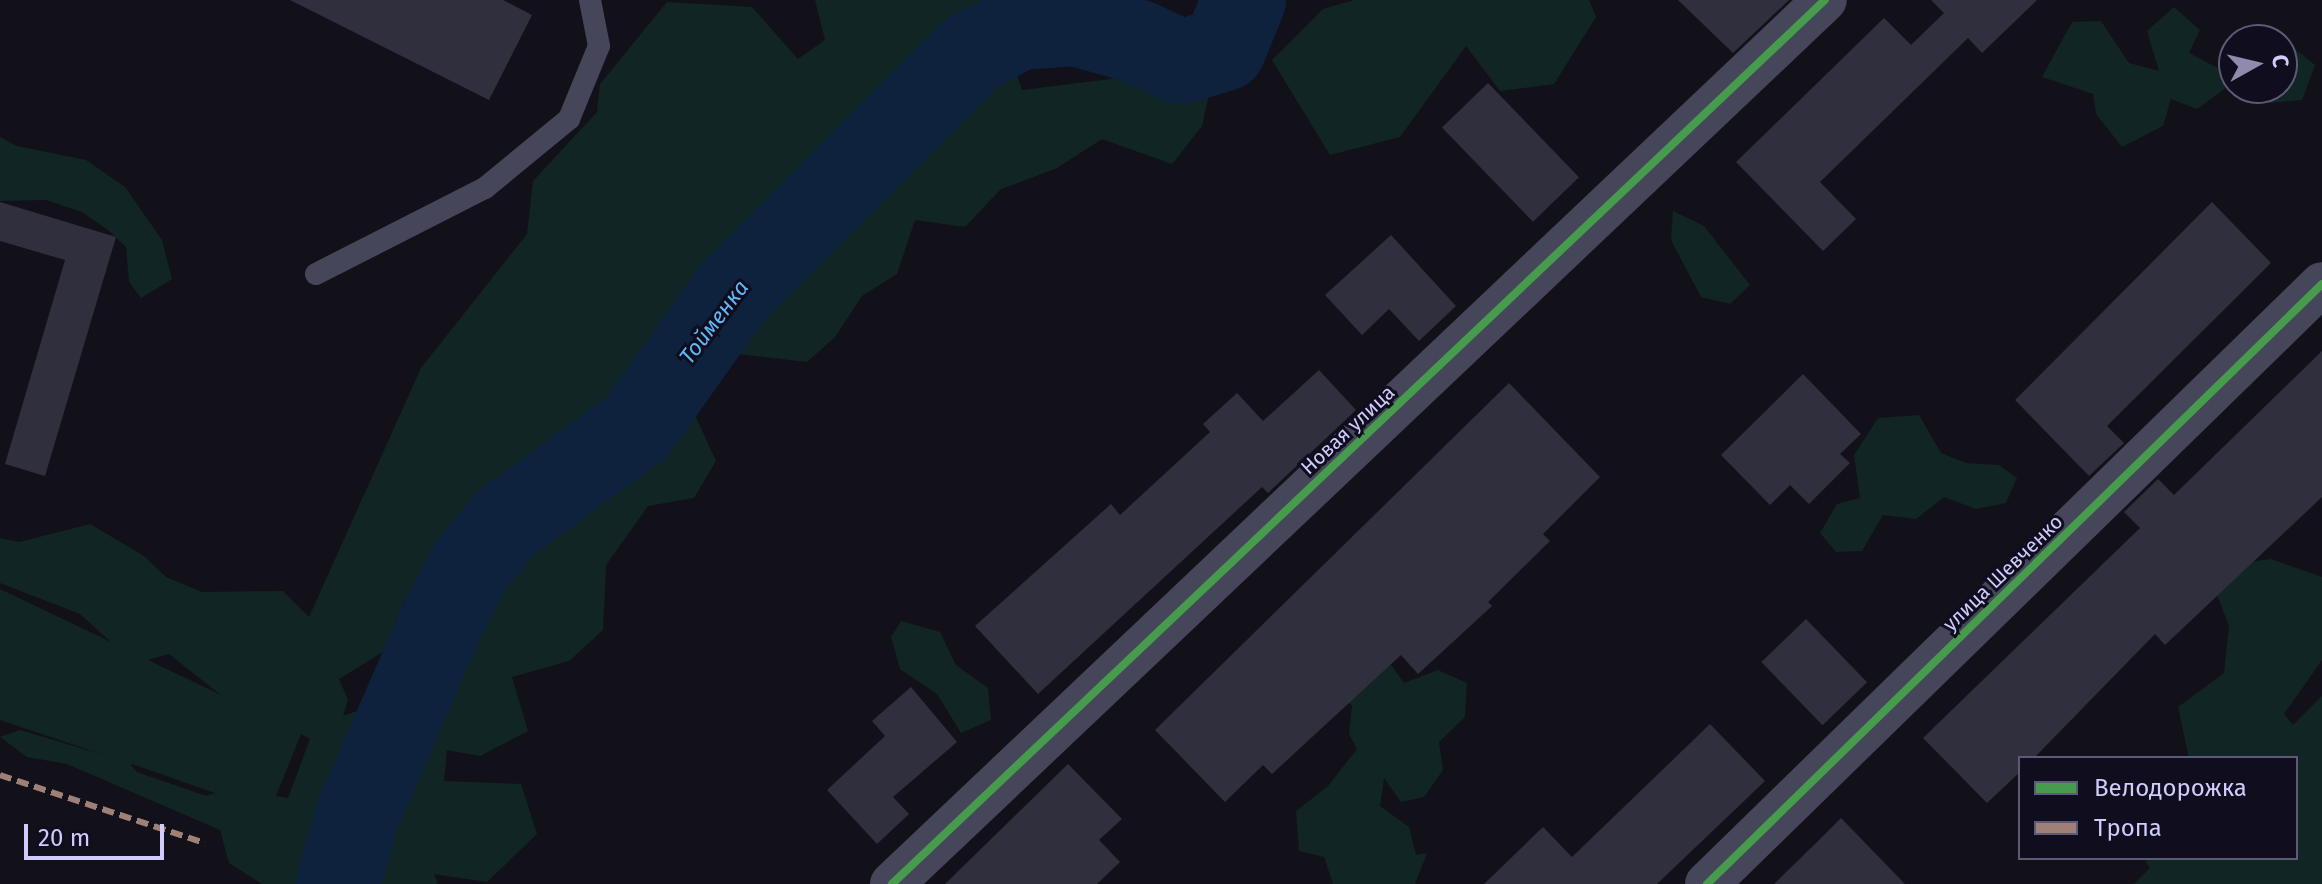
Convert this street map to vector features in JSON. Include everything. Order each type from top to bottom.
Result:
[{"type":"street","name":"Новая улица","points":[[892,884],[1825,0]]},
{"type":"street","name":"улица Шевченко","points":[[1707,884],[2322,284]]},
{"type":"lane","points":[[316,274],[485,188],[569,119],[599,46],[590,0]]},
{"type":"green space","points":[[815,0],[1095,0],[1038,14],[1016,38],[1013,64],[1022,90],[1159,73],[1211,85],[1202,126],[1172,164],[1102,139],[1057,168],[1001,189],[965,227],[915,220],[897,274],[862,296],[835,337],[807,362],[729,353],[736,296],[781,249],[784,226],[769,232],[716,294],[675,331],[638,378],[690,404],[716,461],[694,498],[648,506],[606,565],[603,630],[569,661],[512,677],[528,731],[480,756],[447,750],[444,781],[521,784],[537,834],[487,882],[434,874],[438,884],[367,884],[363,873],[353,884],[262,884],[229,863],[220,830],[67,764],[27,757],[0,737],[20,730],[104,755],[0,720],[0,589],[111,642],[80,614],[0,583],[0,538],[19,542],[90,524],[144,556],[166,577],[202,592],[283,591],[309,617],[421,368],[527,234],[533,181],[597,112],[600,84],[667,2],[752,7],[798,59],[825,40]],"holes":[[[438,580],[466,610],[394,698],[343,716],[348,700],[339,679],[383,652],[405,600]],[[169,654],[221,695],[148,660]],[[301,734],[310,739],[288,798],[276,796]],[[132,764],[215,793],[206,796],[137,772]]]},
{"type":"green space","points":[[1354,0],[1589,0],[1596,17],[1554,84],[1500,91],[1466,46],[1400,137],[1330,155],[1272,60],[1323,9]]},
{"type":"green space","points":[[2174,7],[2200,30],[2189,53],[2218,68],[2218,94],[2197,109],[2171,99],[2163,126],[2122,147],[2096,114],[2093,94],[2042,77],[2072,22],[2101,21],[2129,63],[2159,71],[2147,31]]},
{"type":"green space","points":[[2298,51],[2315,65],[2302,100],[2298,100]]},
{"type":"green space","points":[[0,137],[17,146],[86,160],[125,187],[162,240],[172,279],[141,298],[129,282],[126,247],[82,212],[46,200],[0,201]]},
{"type":"green space","points":[[1673,211],[1704,226],[1750,285],[1730,304],[1701,297],[1671,240]]},
{"type":"green space","points":[[1919,415],[1941,453],[1966,463],[1999,465],[2017,478],[2006,503],[1976,509],[1944,497],[1916,519],[1883,515],[1862,551],[1836,552],[1820,533],[1837,504],[1860,498],[1854,455],[1878,418]]},
{"type":"green space","points":[[2271,559],[2322,577],[2322,660],[2284,714],[2293,725],[2322,696],[2322,884],[2134,884],[2150,868],[2145,860],[2298,860],[2298,756],[2189,756],[2178,707],[2224,673],[2229,626],[2216,592],[2248,562]]},
{"type":"green space","points":[[901,621],[940,632],[956,665],[988,688],[991,720],[961,733],[937,694],[900,669],[891,637]]},
{"type":"green space","points":[[1379,648],[1404,683],[1438,670],[1467,683],[1465,717],[1439,742],[1443,770],[1424,797],[1401,802],[1384,778],[1380,806],[1409,827],[1416,855],[1427,853],[1415,884],[1333,884],[1324,857],[1299,851],[1296,811],[1328,786],[1357,749],[1349,734],[1352,705],[1332,695]]},
{"type":"building","points":[[290,0],[503,0],[532,15],[489,100]]},
{"type":"building","points":[[1678,0],[1789,0],[1733,53]]},
{"type":"building","points":[[1931,0],[2037,0],[1982,53],[1968,38],[1820,182],[1856,219],[1823,251],[1736,162],[1884,18],[1911,45],[1944,13]]},
{"type":"building","points":[[1488,83],[1579,177],[1533,222],[1442,127]]},
{"type":"building","points":[[0,202],[116,237],[45,476],[5,464],[65,260],[0,241]]},
{"type":"building","points":[[2212,202],[2271,263],[2107,426],[2124,443],[2089,476],[2015,400]]},
{"type":"building","points":[[1391,235],[1456,306],[1419,341],[1389,309],[1362,335],[1325,295]]},
{"type":"building","points":[[2322,351],[2322,497],[2165,645],[2155,634],[2036,756],[2018,756],[2018,774],[1987,803],[1923,738],[2140,528],[2124,512],[2158,479],[2174,495]]},
{"type":"building","points":[[1319,370],[1356,410],[1268,493],[1262,487],[1038,694],[975,626],[1111,504],[1120,515],[1210,432],[1203,424],[1237,393],[1263,421]]},
{"type":"building","points":[[1803,374],[1861,434],[1840,454],[1850,463],[1809,504],[1790,485],[1770,505],[1721,455]]},
{"type":"building","points":[[1509,383],[1600,477],[1543,534],[1550,541],[1488,602],[1492,606],[1418,674],[1401,655],[1272,774],[1263,765],[1225,802],[1155,730]]},
{"type":"building","points":[[1806,619],[1867,682],[1823,725],[1761,662]]},
{"type":"building","points":[[911,687],[957,742],[893,797],[909,814],[877,844],[827,790],[885,736],[872,721]]},
{"type":"building","points":[[1710,724],[1765,781],[1657,884],[1484,884],[1543,827],[1572,857]]},
{"type":"building","points":[[1068,764],[1122,819],[1099,840],[1120,862],[1097,884],[945,884]]},
{"type":"building","points":[[1841,818],[1905,884],[1774,884],[1818,841]]},
{"type":"waterway","name":"Тойменка","points":[[338,884],[357,816],[444,616],[471,565],[506,523],[637,427],[733,292],[971,53],[1019,28],[1076,24],[1139,42],[1181,62],[1224,49],[1244,0]]},
{"type":"marked path","points":[[0,775],[205,843]]},
{"type":"cycle path","points":[[892,884],[1825,0]]},
{"type":"cycle path","points":[[1707,884],[2322,284]]}]
